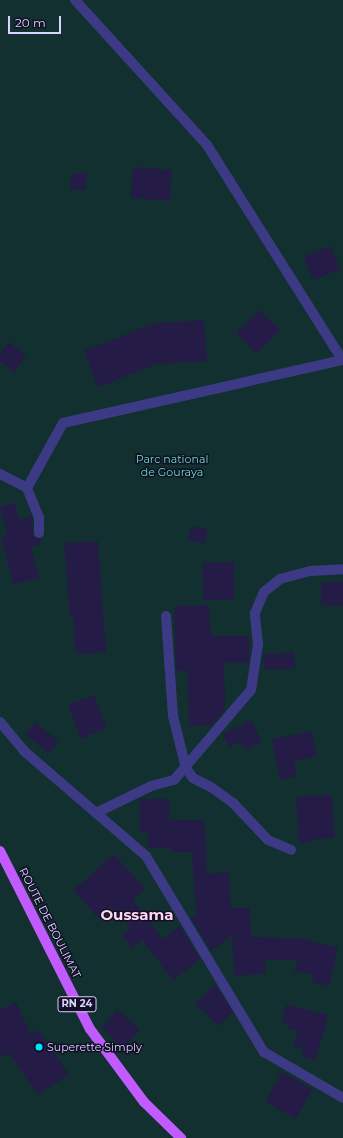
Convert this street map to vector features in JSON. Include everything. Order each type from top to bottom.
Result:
[{"type":"main road","name":"ROUTE DE BOULIMAT","points":[[0,851],[90,1029],[144,1102],[181,1138]]},
{"type":"street","points":[[27,488],[63,423],[342,359],[207,145],[75,0]]},
{"type":"street","points":[[0,474],[27,488],[38,517],[39,533]]},
{"type":"street","points":[[96,813],[151,786],[174,780],[186,768],[251,690],[258,644],[255,613],[264,592],[280,579],[310,571],[343,569]]},
{"type":"street","points":[[166,616],[173,716],[186,768],[193,778],[210,786],[234,804],[268,840],[291,850]]},
{"type":"street","points":[[0,722],[24,751],[146,856],[264,1052],[343,1098]]},
{"type":"green space","name":"Parc national de Gouraya","points":[[0,0],[343,0],[343,1138],[0,1138]]},
{"type":"building","points":[[133,167],[172,170],[170,201],[131,198]]},
{"type":"building","points":[[71,173],[86,173],[86,190],[71,190]]},
{"type":"building","points":[[331,246],[340,269],[313,280],[304,256]]},
{"type":"building","points":[[260,310],[280,331],[256,354],[236,333]]},
{"type":"building","points":[[204,320],[207,361],[156,364],[98,387],[84,351],[152,324]]},
{"type":"building","points":[[9,342],[26,356],[14,372],[0,361],[0,354]]},
{"type":"building","points":[[15,503],[19,519],[32,516],[33,536],[40,539],[41,544],[31,547],[39,578],[13,584],[1,537],[7,535],[0,507]]},
{"type":"building","points":[[191,526],[208,530],[204,543],[188,540]]},
{"type":"building","points":[[98,541],[106,652],[76,654],[73,617],[70,618],[64,543]]},
{"type":"building","points":[[203,562],[234,562],[234,600],[203,600]]},
{"type":"building","points":[[321,582],[343,582],[343,605],[321,605]]},
{"type":"building","points":[[209,605],[211,636],[249,636],[249,663],[224,663],[225,710],[212,725],[189,726],[188,671],[176,671],[174,606]]},
{"type":"building","points":[[294,652],[295,668],[264,670],[263,654]]},
{"type":"building","points":[[94,695],[107,729],[81,739],[68,705]]},
{"type":"building","points":[[251,720],[262,742],[245,750],[241,741],[229,747],[223,734]]},
{"type":"building","points":[[36,722],[59,742],[48,754],[26,734]]},
{"type":"building","points":[[312,731],[317,757],[294,761],[297,776],[280,780],[272,739]]},
{"type":"building","points":[[332,795],[335,838],[316,839],[299,844],[296,797]]},
{"type":"building","points":[[140,799],[169,799],[169,820],[204,820],[207,874],[229,872],[231,908],[250,908],[251,937],[300,938],[338,947],[329,986],[312,982],[314,975],[294,971],[297,960],[265,960],[265,974],[234,976],[232,935],[211,951],[191,918],[196,914],[192,852],[171,852],[171,848],[148,848],[148,833],[140,833]]},
{"type":"building","points":[[114,854],[145,889],[133,900],[163,939],[180,926],[200,959],[173,980],[142,940],[132,948],[122,935],[131,928],[111,906],[98,918],[74,890]]},
{"type":"building","points":[[215,984],[233,1012],[219,1026],[195,1004]]},
{"type":"building","points":[[16,1002],[31,1035],[38,1030],[69,1074],[38,1095],[9,1053],[0,1057],[0,1010]]},
{"type":"building","points":[[286,1005],[328,1015],[316,1060],[302,1057],[304,1049],[293,1046],[297,1031],[288,1029],[289,1024],[282,1022]]},
{"type":"building","points":[[117,1010],[140,1030],[124,1048],[101,1028]]},
{"type":"building","points":[[282,1072],[313,1089],[296,1119],[266,1102]]},
{"type":"place","name":"Superette Simply","points":[[39,1047]]},
{"type":"district","name":"Oussama","points":[[137,915]]}]
